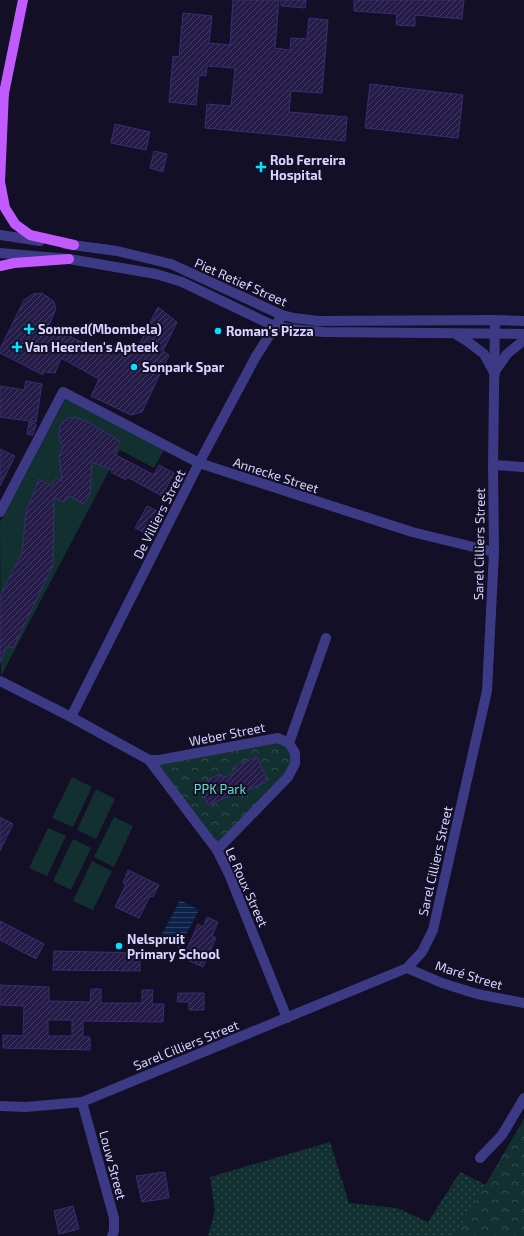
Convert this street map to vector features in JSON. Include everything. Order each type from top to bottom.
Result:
[{"type":"main road","points":[[0,117],[23,0]]},
{"type":"main road","points":[[4,92],[0,182],[5,208],[15,224],[30,235],[74,245]]},
{"type":"main road","points":[[0,266],[14,263],[68,259]]},
{"type":"street","name":"Piet Retief Street","points":[[0,235],[117,251],[171,264],[282,315],[294,318],[318,321],[524,321]]},
{"type":"street","name":"Piet Retief Street","points":[[0,253],[68,259],[156,274],[182,282],[274,326],[324,332],[495,335],[524,334]]},
{"type":"street","name":"De Villiers Street","points":[[71,717],[199,463],[255,358],[282,315]]},
{"type":"street","name":"Sarel Cilliers Street","points":[[0,1106],[26,1107],[82,1102],[407,968],[422,952],[433,930],[487,691],[494,552],[494,320]]},
{"type":"street","points":[[456,334],[484,354],[495,373],[507,354],[524,340]]},
{"type":"street","name":"Annecke Street","points":[[0,512],[63,392],[199,463],[412,532],[494,552]]},
{"type":"street","points":[[493,465],[524,466]]},
{"type":"street","points":[[217,850],[288,777],[296,764],[295,753],[290,743],[326,638]]},
{"type":"street","name":"Le Roux Street","points":[[0,681],[71,717],[149,760],[217,850],[229,874],[287,1018]]},
{"type":"street","name":"Weber Street","points":[[149,760],[159,760],[278,738],[290,743]]},
{"type":"street","name":"Maré Street","points":[[407,968],[442,983],[477,994],[524,1003]]},
{"type":"street","points":[[480,1158],[502,1135],[524,1098]]},
{"type":"street","name":"Louw Street","points":[[82,1102],[114,1218],[114,1231],[112,1236]]},
{"type":"green space","points":[[66,398],[164,450],[154,468],[120,450],[1,676],[0,522]]},
{"type":"green space","name":"PPK Park","points":[[278,738],[289,744],[295,764],[217,850],[149,760]]},
{"type":"green space","points":[[72,777],[92,787],[73,827],[52,818]]},
{"type":"green space","points":[[96,789],[115,799],[96,839],[77,830]]},
{"type":"green space","points":[[114,817],[133,826],[114,867],[94,857]]},
{"type":"green space","points":[[48,828],[66,836],[47,876],[29,868]]},
{"type":"green space","points":[[73,839],[91,848],[71,890],[53,881]]},
{"type":"green space","points":[[92,861],[112,871],[93,910],[73,901]]},
{"type":"green space","points":[[524,1119],[524,1236],[455,1236]]},
{"type":"green space","points":[[330,1142],[349,1203],[397,1208],[428,1222],[460,1172],[486,1185],[455,1236],[208,1236],[215,1211],[210,1177]]},
{"type":"water","points":[[180,900],[199,910],[179,948],[160,938]]},
{"type":"building","points":[[233,0],[279,0],[275,48],[290,50],[291,38],[307,39],[309,18],[328,20],[322,93],[291,91],[289,112],[347,117],[345,141],[205,128],[207,104],[231,106],[235,68],[207,66],[206,76],[199,75],[196,105],[169,102],[173,56],[179,57],[183,13],[212,16],[209,43],[230,45]]},
{"type":"building","points":[[281,0],[306,0],[305,8],[281,6]]},
{"type":"building","points":[[354,0],[464,0],[462,19],[415,15],[415,26],[396,25],[397,14],[354,11]]},
{"type":"building","points":[[370,84],[463,95],[458,138],[365,128]]},
{"type":"building","points":[[115,124],[150,132],[146,150],[111,143]]},
{"type":"building","points":[[154,151],[167,154],[163,172],[150,168]]},
{"type":"building","points":[[41,293],[54,302],[56,309],[49,325],[114,357],[111,347],[119,345],[123,358],[135,353],[158,307],[177,322],[163,351],[169,355],[142,412],[131,415],[91,396],[99,379],[61,358],[55,373],[44,372],[43,375],[0,353],[0,349],[24,300],[33,294]]},
{"type":"building","points":[[26,381],[42,384],[36,422],[0,417],[0,386],[24,390]]},
{"type":"building","points":[[74,417],[86,421],[120,441],[114,454],[154,475],[159,465],[174,473],[162,496],[127,477],[126,480],[111,472],[112,470],[92,462],[90,494],[83,504],[69,496],[64,502],[54,498],[53,565],[13,648],[7,646],[0,663],[0,596],[22,553],[26,512],[39,479],[51,486],[56,478],[62,481],[59,456],[63,446],[60,443],[60,426],[69,418]]},
{"type":"building","points":[[29,422],[36,424],[33,435],[27,434]]},
{"type":"building","points":[[0,449],[15,456],[0,486]]},
{"type":"building","points":[[147,506],[160,512],[149,535],[135,528]]},
{"type":"building","points":[[257,757],[268,781],[208,805],[200,787],[208,784],[206,780],[221,774],[223,778],[237,772],[235,766]]},
{"type":"building","points":[[0,817],[13,824],[0,851]]},
{"type":"building","points":[[128,870],[159,885],[153,897],[150,896],[139,918],[115,907],[126,884],[123,883]]},
{"type":"building","points":[[207,917],[218,922],[212,936],[216,938],[203,967],[183,958],[198,924],[203,927]]},
{"type":"building","points":[[0,921],[44,944],[36,959],[0,940]]},
{"type":"building","points":[[54,951],[140,953],[140,971],[53,970]]},
{"type":"building","points":[[0,985],[49,987],[49,1001],[90,1002],[91,989],[101,989],[101,1003],[142,1003],[142,990],[153,990],[152,1004],[164,1004],[163,1022],[83,1021],[83,1037],[90,1037],[90,1050],[3,1048],[3,1035],[23,1036],[24,1006],[0,1005]],"holes":[[[48,1020],[72,1020],[72,1036],[48,1036]]]},
{"type":"building","points":[[178,993],[204,993],[204,1010],[189,1010],[189,1002],[177,1002]]},
{"type":"building","points":[[165,1172],[169,1198],[142,1202],[136,1176]]},
{"type":"building","points":[[73,1206],[79,1229],[59,1234],[54,1211]]},
{"type":"place","name":"Rob Ferreira Hospital","points":[[261,167]]},
{"type":"place","name":"Sonmed(Mbombela)","points":[[29,329]]},
{"type":"place","name":"Roman's Pizza","points":[[218,331]]},
{"type":"place","name":"Van Heerden's Apteek","points":[[17,347]]},
{"type":"place","name":"Sonpark Spar","points":[[134,367]]},
{"type":"place","name":"Nelspruit Primary School","points":[[119,946]]}]
